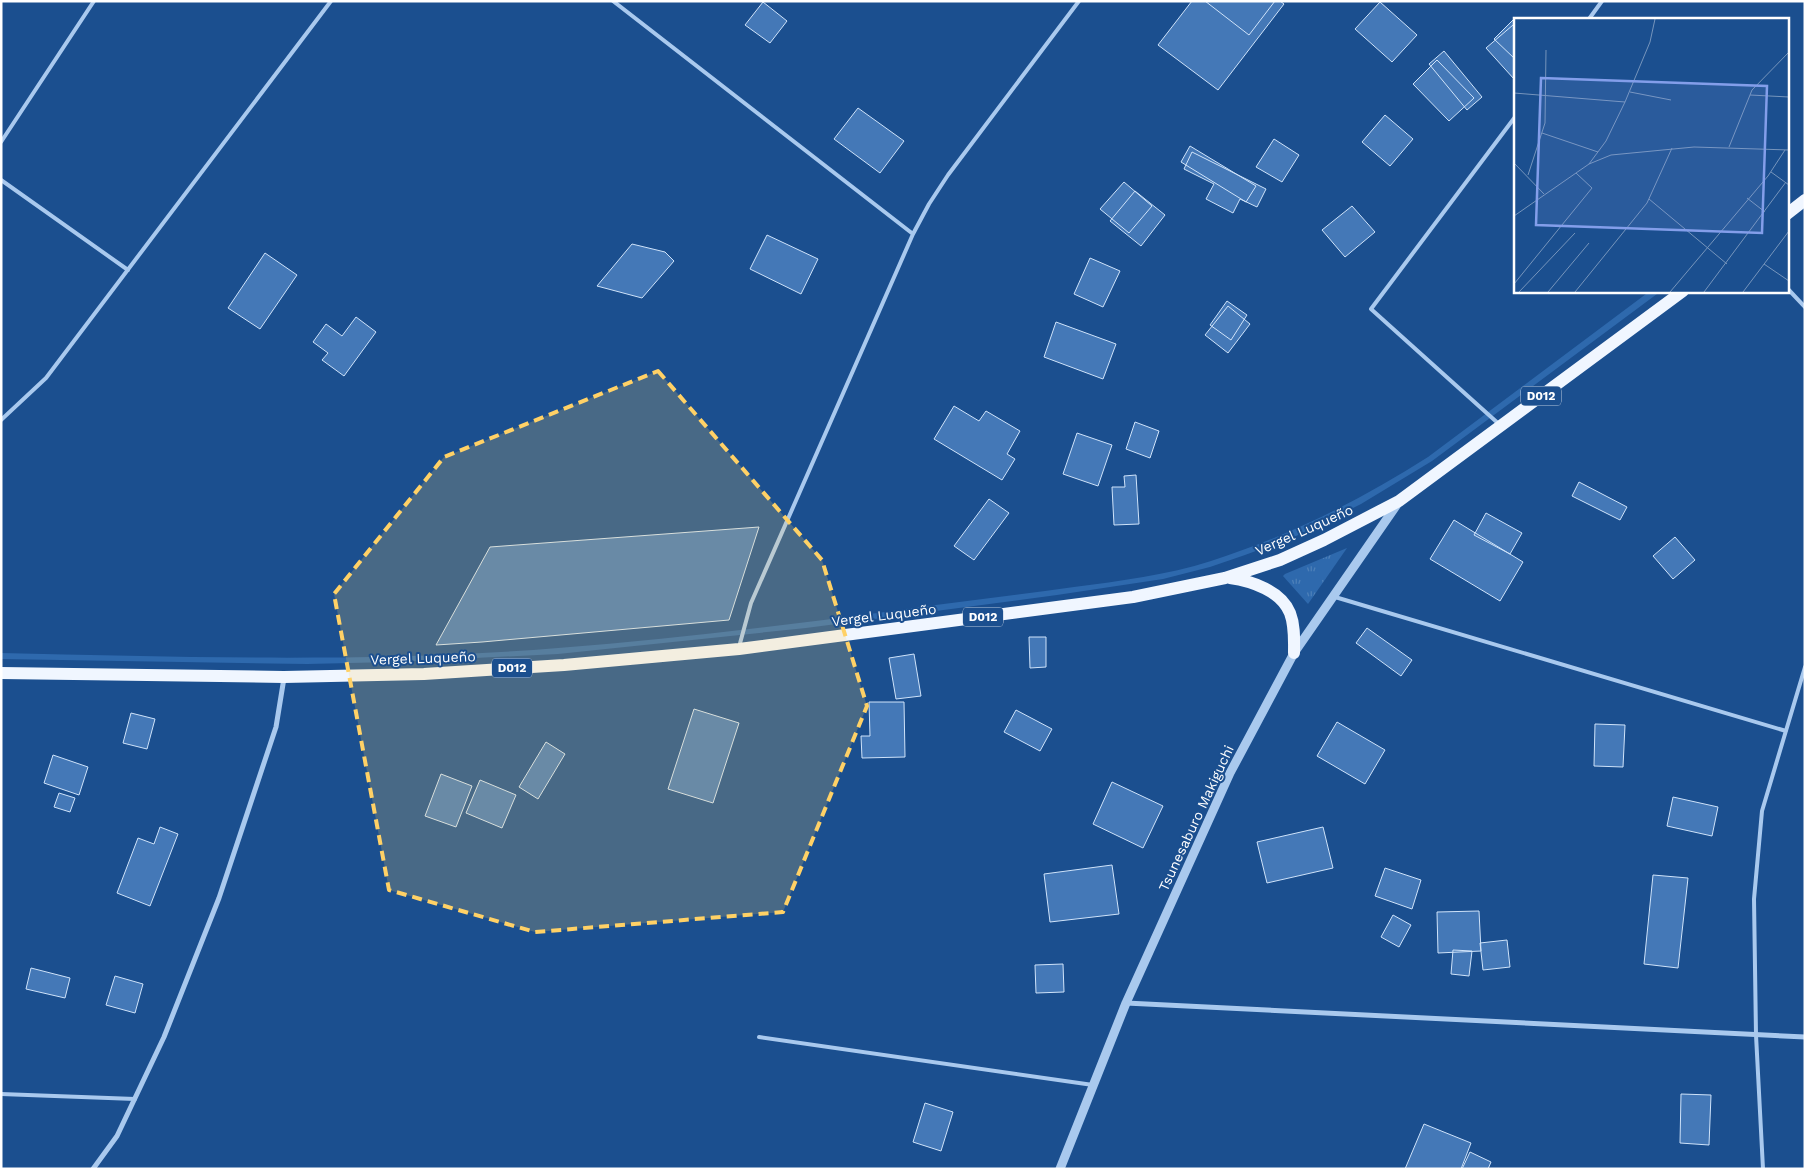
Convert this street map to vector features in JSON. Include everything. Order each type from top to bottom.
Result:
[{"type":"main road","points":[[1788,213],[1805,200]]},
{"type":"main road","name":"Vergel Luqueño","points":[[1,673],[284,677],[424,674],[564,665],[739,648],[1133,597],[1225,578],[1280,560],[1324,540],[1399,501],[1682,292]]},
{"type":"main road","points":[[1225,578],[1244,580],[1265,589],[1282,601],[1293,625],[1294,653]]},
{"type":"street","name":"Tsunesaburo Makiguchi","points":[[1060,1169],[1126,1003],[1230,774],[1294,653],[1399,501]]},
{"type":"street","points":[[93,1169],[118,1136],[164,1037],[218,898],[276,727],[284,677]]},
{"type":"street","points":[[1126,1003],[1805,1037]]},
{"type":"lane","points":[[1,142],[94,1]]},
{"type":"lane","points":[[1,420],[46,378],[331,1]]},
{"type":"lane","points":[[613,1],[914,234]]},
{"type":"lane","points":[[739,648],[752,603],[914,234],[929,204],[948,175],[1079,1]]},
{"type":"lane","points":[[1590,18],[1602,1]]},
{"type":"lane","points":[[1501,426],[1371,309],[1514,119]]},
{"type":"lane","points":[[1,180],[128,270]]},
{"type":"lane","points":[[1788,289],[1805,307]]},
{"type":"lane","points":[[1334,596],[1786,731]]},
{"type":"lane","points":[[1763,1169],[1756,1034],[1754,899],[1762,811],[1805,667]]},
{"type":"lane","points":[[759,1037],[1094,1085]]},
{"type":"lane","points":[[1,1094],[135,1099]]},
{"type":"highlighted area","points":[[658,371],[822,560],[867,706],[783,912],[535,932],[389,890],[334,594],[444,457]]},
{"type":"green space","points":[[1649,292],[1660,292],[1432,461],[1361,504],[1294,537],[1210,567],[1163,579],[806,628],[558,654],[307,664],[1,659],[1,653],[280,658],[489,653],[681,637],[1109,582],[1178,570],[1240,551],[1296,529],[1350,503],[1428,457]]},
{"type":"green space","points":[[1347,548],[1308,604],[1283,576],[1285,574]]},
{"type":"building","points":[[1192,1],[1280,1],[1284,4],[1218,90],[1158,45]]},
{"type":"building","points":[[1205,1],[1275,1],[1249,35]]},
{"type":"building","points":[[763,2],[787,21],[770,43],[745,25]]},
{"type":"building","points":[[1380,2],[1417,35],[1392,62],[1355,29]]},
{"type":"building","points":[[1514,19],[1514,58],[1494,39]]},
{"type":"building","points":[[1514,26],[1514,79],[1486,48]]},
{"type":"building","points":[[1444,51],[1482,97],[1467,110],[1429,64]]},
{"type":"building","points":[[1437,60],[1474,98],[1449,121],[1413,84]]},
{"type":"building","points":[[858,108],[904,141],[880,173],[834,139]]},
{"type":"building","points":[[1385,115],[1413,139],[1390,166],[1362,142]]},
{"type":"building","points":[[1274,139],[1299,155],[1282,182],[1256,167]]},
{"type":"building","points":[[1190,146],[1256,186],[1246,202],[1181,162]]},
{"type":"building","points":[[1192,152],[1266,189],[1257,207],[1240,199],[1233,213],[1206,199],[1214,184],[1184,169]]},
{"type":"building","points":[[1124,182],[1152,206],[1129,233],[1100,209]]},
{"type":"building","points":[[1135,191],[1165,215],[1141,246],[1110,221]]},
{"type":"building","points":[[1352,206],[1375,232],[1345,257],[1322,230]]},
{"type":"building","points":[[767,235],[818,259],[801,294],[750,269]]},
{"type":"building","points":[[632,244],[665,252],[674,261],[642,298],[597,286]]},
{"type":"building","points":[[265,253],[297,275],[260,329],[228,308]]},
{"type":"building","points":[[1090,258],[1120,271],[1103,307],[1074,294]]},
{"type":"building","points":[[1227,301],[1247,315],[1231,340],[1210,325]]},
{"type":"building","points":[[1228,306],[1250,324],[1228,353],[1205,335]]},
{"type":"building","points":[[356,317],[376,332],[344,376],[322,360],[328,353],[313,342],[326,324],[342,336]]},
{"type":"building","points":[[1056,322],[1116,344],[1103,379],[1044,357]]},
{"type":"building","points":[[954,406],[979,421],[986,411],[1020,431],[1007,454],[1015,459],[1002,480],[934,439]]},
{"type":"building","points":[[1135,422],[1159,431],[1150,458],[1126,449]]},
{"type":"building","points":[[1077,433],[1112,445],[1098,486],[1063,474]]},
{"type":"building","points":[[1136,475],[1139,524],[1114,525],[1112,487],[1125,487],[1124,476]]},
{"type":"building","points":[[1579,482],[1627,507],[1620,520],[1572,496]]},
{"type":"building","points":[[989,499],[1009,513],[974,560],[954,546]]},
{"type":"building","points":[[1486,513],[1522,533],[1510,554],[1474,535]]},
{"type":"building","points":[[1454,520],[1523,562],[1500,601],[1430,559]]},
{"type":"building","points":[[759,527],[729,620],[436,645],[490,547]]},
{"type":"building","points":[[1675,537],[1695,560],[1673,579],[1653,556]]},
{"type":"building","points":[[1367,628],[1412,660],[1401,676],[1356,643]]},
{"type":"building","points":[[1029,637],[1046,637],[1046,667],[1030,668]]},
{"type":"building","points":[[914,654],[921,696],[896,699],[889,658]]},
{"type":"building","points":[[869,702],[904,702],[905,757],[862,758],[861,736],[870,736]]},
{"type":"building","points":[[694,709],[739,723],[713,803],[668,789]]},
{"type":"building","points":[[1016,710],[1052,729],[1040,751],[1004,732]]},
{"type":"building","points":[[131,713],[155,719],[147,749],[123,743]]},
{"type":"building","points":[[1337,722],[1385,750],[1365,784],[1317,756]]},
{"type":"building","points":[[1595,724],[1625,725],[1623,767],[1594,766]]},
{"type":"building","points":[[546,742],[565,754],[538,799],[519,787]]},
{"type":"building","points":[[53,755],[88,767],[79,795],[44,783]]},
{"type":"building","points":[[441,774],[472,786],[456,827],[425,816]]},
{"type":"building","points":[[480,780],[516,795],[502,828],[466,813]]},
{"type":"building","points":[[1112,782],[1163,806],[1143,848],[1093,824]]},
{"type":"building","points":[[59,793],[75,798],[70,812],[54,807]]},
{"type":"building","points":[[1673,797],[1718,807],[1712,836],[1667,826]]},
{"type":"building","points":[[160,827],[178,834],[150,906],[117,893],[138,838],[154,844]]},
{"type":"building","points":[[1323,827],[1333,868],[1267,883],[1257,842]]},
{"type":"building","points":[[1112,865],[1119,914],[1050,922],[1044,874]]},
{"type":"building","points":[[1385,868],[1421,880],[1412,909],[1375,896]]},
{"type":"building","points":[[1653,875],[1688,878],[1678,968],[1644,964]]},
{"type":"building","points":[[1479,911],[1481,951],[1438,953],[1437,912]]},
{"type":"building","points":[[1393,915],[1411,925],[1399,947],[1381,937]]},
{"type":"building","points":[[1507,940],[1510,967],[1483,970],[1480,943]]},
{"type":"building","points":[[1453,950],[1472,951],[1469,976],[1451,974]]},
{"type":"building","points":[[1063,964],[1064,992],[1036,993],[1035,965]]},
{"type":"building","points":[[31,968],[70,978],[65,998],[26,989]]},
{"type":"building","points":[[115,976],[143,984],[135,1013],[106,1005]]},
{"type":"building","points":[[1681,1094],[1711,1095],[1709,1145],[1680,1143]]},
{"type":"building","points":[[925,1103],[953,1112],[941,1151],[913,1142]]},
{"type":"building","points":[[1424,1124],[1471,1143],[1461,1169],[1405,1169]]},
{"type":"building","points":[[1470,1152],[1491,1162],[1488,1169],[1462,1169]]}]
